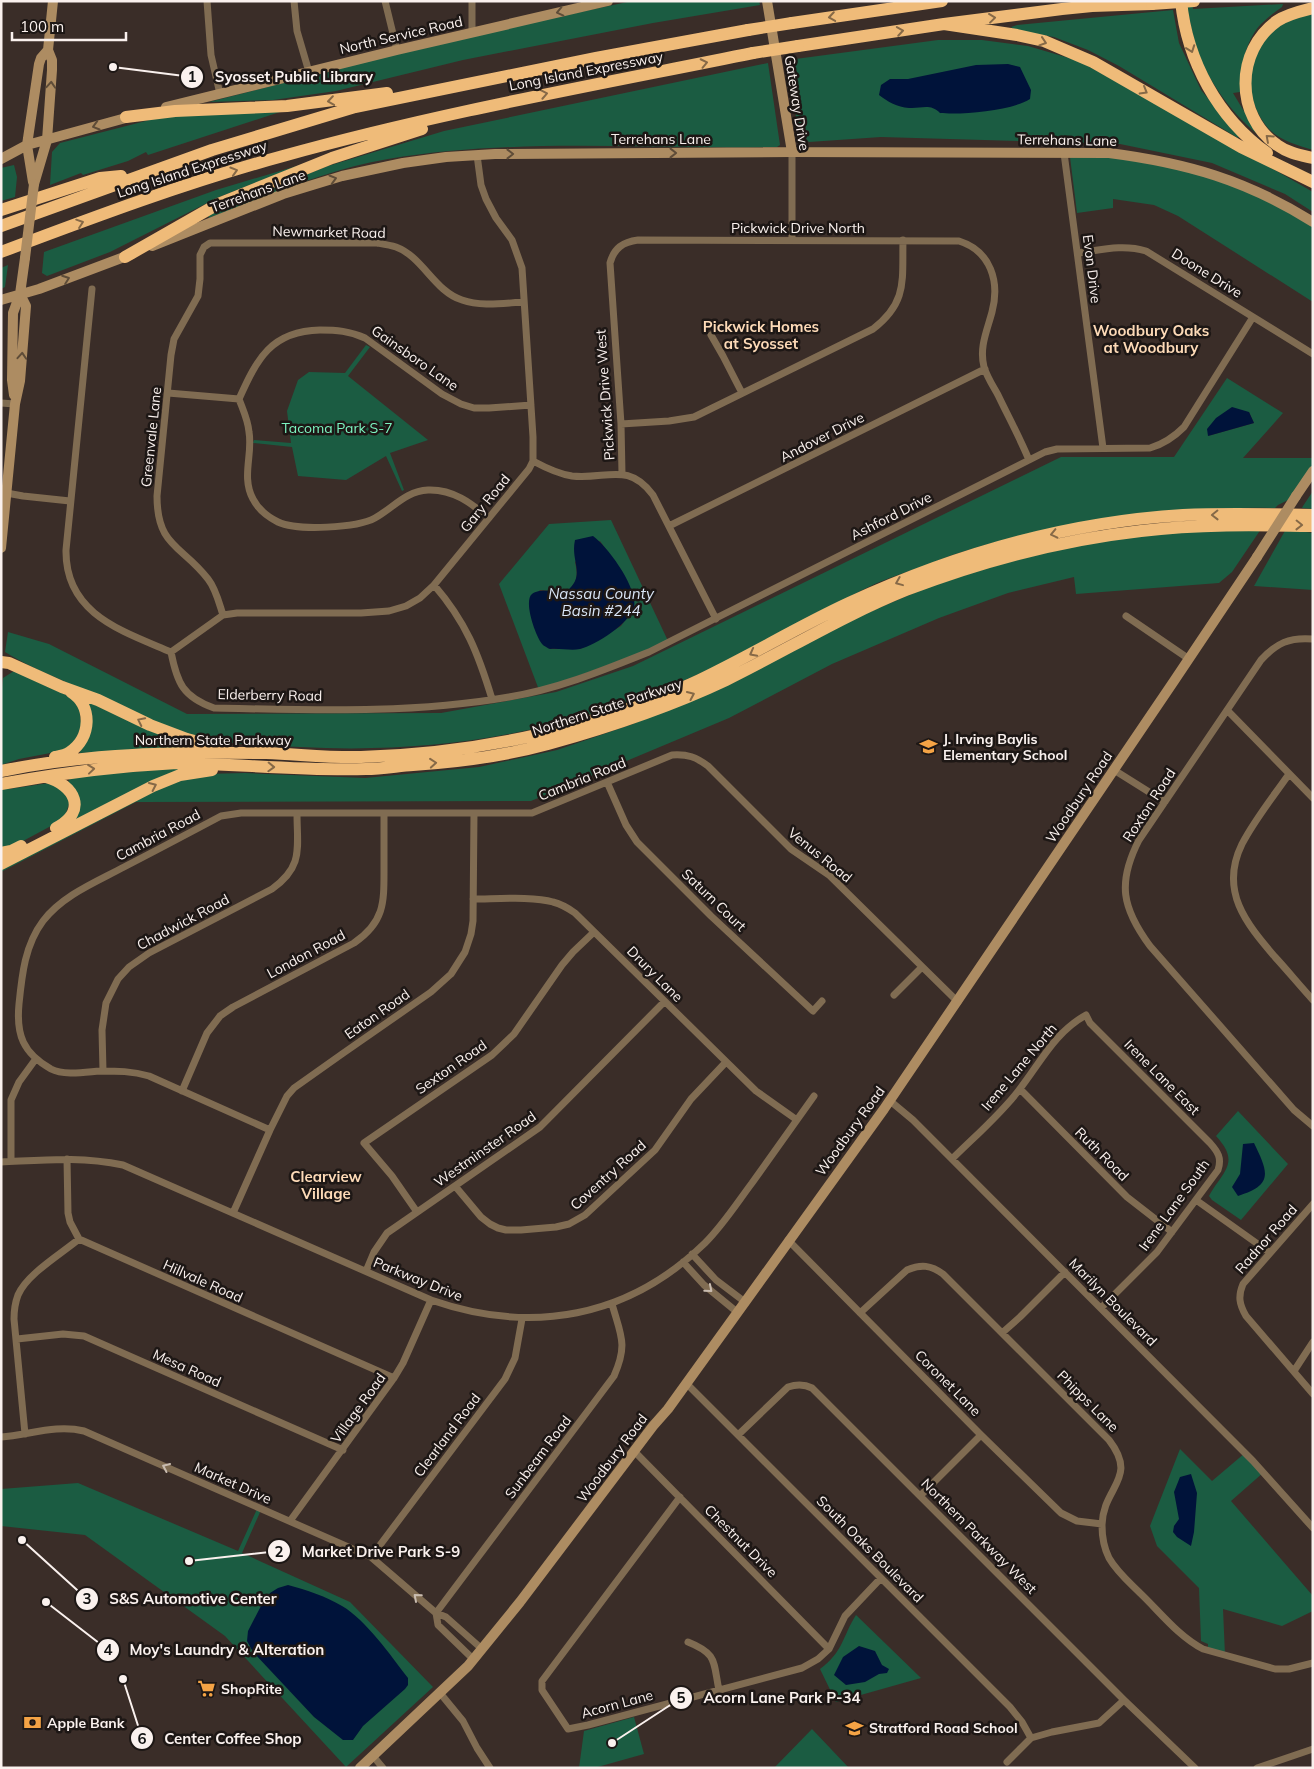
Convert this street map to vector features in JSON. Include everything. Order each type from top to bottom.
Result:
[{"type":"highway","points":[[871,11],[920,1]]},
{"type":"highway","name":"Long Island Expressway","points":[[1,226],[143,173],[266,133],[355,107],[518,73],[748,30],[942,1]]},
{"type":"highway","points":[[1181,1],[1188,39],[1197,66],[1224,113],[1256,146],[1309,180]]},
{"type":"highway","name":"Long Island Expressway","points":[[1,252],[137,202],[282,156],[356,136],[522,98],[753,53],[944,24],[1092,6],[1194,1]]},
{"type":"highway","points":[[1313,8],[1296,12],[1277,21],[1262,36],[1251,53],[1245,73],[1245,95],[1251,114],[1262,131],[1277,145],[1294,154],[1313,158]]},
{"type":"highway","points":[[944,24],[1044,41],[1093,62],[1241,147],[1309,180]]},
{"type":"highway","points":[[126,117],[175,111],[287,106],[325,102],[518,73]]},
{"type":"highway","points":[[125,257],[218,204],[258,187],[379,142],[522,98]]},
{"type":"highway","points":[[1,210],[100,178],[143,173]]},
{"type":"highway","name":"Northern State Parkway","points":[[7,770],[70,760],[138,754],[255,753],[357,757],[430,753],[533,736],[590,721],[661,697],[729,666],[849,603],[951,563],[1017,543],[1120,522],[1183,515],[1313,515]]},
{"type":"highway","name":"Northern State Parkway","points":[[1,784],[96,769],[177,763],[367,769],[456,761],[535,747],[589,732],[683,699],[727,679],[823,628],[864,609],[904,591],[985,563],[1068,543],[1140,531],[1208,525],[1313,526]]},
{"type":"highway","points":[[1,662],[9,663],[62,687],[98,700],[150,725],[226,749],[255,753]]},
{"type":"highway","points":[[7,770],[69,752],[84,737],[87,721],[86,711],[76,695],[62,687]]},
{"type":"highway","points":[[1,864],[168,779],[207,770],[251,766]]},
{"type":"highway","points":[[1,853],[11,851],[61,825],[69,820],[73,814],[74,802],[68,788],[62,782],[43,776]]},
{"type":"main road","points":[[1,548],[4,492],[15,404],[12,380],[13,313],[20,294],[34,184],[47,140],[52,70],[52,60],[48,50],[53,1]]},
{"type":"main road","name":"North Service Road","points":[[1,159],[27,145],[126,117],[577,5],[608,1]]},
{"type":"main road","name":"Gateway Drive","points":[[767,1],[792,152]]},
{"type":"main road","points":[[34,184],[27,145],[38,64],[48,50]]},
{"type":"main road","name":"Terrehans Lane","points":[[1,300],[125,257],[283,194],[334,179],[403,163],[477,155],[792,152],[1109,153],[1152,159],[1201,170],[1252,189],[1313,222]]},
{"type":"main road","name":"Woodbury Road","points":[[360,1768],[474,1659],[520,1602],[686,1384],[958,1002],[1313,471]]},
{"type":"street","points":[[207,1],[211,55],[220,94]]},
{"type":"street","points":[[294,1],[297,31],[309,72]]},
{"type":"street","points":[[385,1],[397,50]]},
{"type":"street","points":[[472,1],[472,32]]},
{"type":"street","name":"Gateway Drive","points":[[792,152],[792,240]]},
{"type":"street","name":"Evon Drive","points":[[1064,153],[1103,448]]},
{"type":"street","points":[[477,155],[481,185],[486,199],[496,218],[512,240],[522,268],[534,437],[533,461],[556,472],[574,476],[622,474]]},
{"type":"street","name":"Pickwick Drive North","points":[[612,256],[617,248],[627,241],[638,240],[960,241],[976,248],[985,257],[994,275],[992,311],[982,346],[985,369]]},
{"type":"street","points":[[621,424],[670,421],[694,417],[873,329],[885,319],[895,306],[902,290],[903,240]]},
{"type":"street","name":"Newmarket Road","points":[[204,247],[210,243],[369,243],[389,245],[397,247],[411,256],[442,288],[461,300],[477,304],[524,302]]},
{"type":"street","name":"Greenvale Lane","points":[[204,247],[200,255],[198,296],[174,339],[157,496],[159,520],[169,541],[201,570],[210,581],[223,615]]},
{"type":"street","name":"Doone Drive","points":[[1078,253],[1122,247],[1146,251],[1313,354]]},
{"type":"street","name":"Pickwick Drive West","points":[[612,256],[610,278],[621,424],[622,474],[638,479],[649,488],[716,619]]},
{"type":"street","points":[[92,289],[65,560],[69,578],[77,596],[101,620],[171,652],[223,615]]},
{"type":"street","name":"Ashford Drive","points":[[492,699],[548,688],[595,674],[650,652],[1029,460],[1055,449],[1150,448],[1161,445],[1174,437],[1191,417],[1253,317]]},
{"type":"street","name":"Gainsboro Lane","points":[[239,399],[249,377],[262,356],[281,339],[304,330],[342,330],[365,338],[442,394],[461,404],[482,408],[531,405]]},
{"type":"street","points":[[711,335],[724,356],[742,394]]},
{"type":"street","points":[[985,369],[1029,460]]},
{"type":"street","name":"Andover Drive","points":[[669,526],[985,369]]},
{"type":"street","points":[[168,393],[239,399],[250,432],[247,472],[248,488],[261,510],[280,523],[293,526],[360,524],[375,518],[406,496],[426,490],[439,490],[458,496],[489,518]]},
{"type":"street","points":[[1,403],[15,404]]},
{"type":"street","name":"Gary Road","points":[[223,615],[237,613],[361,613],[389,611],[406,606],[420,598],[434,585],[510,494],[533,461]]},
{"type":"street","points":[[4,492],[70,502]]},
{"type":"street","points":[[434,585],[447,600],[466,630],[479,657],[492,699]]},
{"type":"street","points":[[1126,616],[1189,659]]},
{"type":"street","name":"Roxton Road","points":[[1313,639],[1292,639],[1271,650],[1261,660],[1139,840],[1127,868],[1126,894],[1136,926],[1150,946],[1288,1102],[1313,1126]]},
{"type":"street","name":"Elderberry Road","points":[[171,652],[175,673],[186,692],[201,703],[214,708],[416,708],[492,699]]},
{"type":"street","points":[[1228,710],[1313,798]]},
{"type":"street","name":"Cambria Road","points":[[270,1130],[137,1072],[58,1071],[35,1060],[20,1038],[18,1026],[22,974],[26,955],[33,938],[53,910],[77,892],[221,816],[241,813],[532,813],[672,755],[685,754]]},
{"type":"street","name":"Venus Road","points":[[685,754],[697,758],[708,766],[791,849],[829,875],[958,1002]]},
{"type":"street","points":[[1114,770],[1165,802]]},
{"type":"street","points":[[1289,774],[1242,845],[1237,858],[1234,879],[1236,896],[1242,914],[1252,931],[1313,1000]]},
{"type":"street","name":"Saturn Court","points":[[607,782],[626,825],[637,842],[711,916],[813,1011],[822,1001]]},
{"type":"street","name":"Chadwick Road","points":[[103,1071],[103,1014],[109,994],[118,979],[129,967],[149,953],[272,889],[285,879],[292,870],[297,857],[297,813]]},
{"type":"street","name":"London Road","points":[[182,1091],[207,1033],[220,1016],[233,1007],[354,943],[372,927],[380,913],[384,899],[384,813]]},
{"type":"street","name":"Eaton Road","points":[[233,1213],[282,1103],[294,1088],[431,992],[451,974],[464,952],[471,934],[474,900],[474,813]]},
{"type":"street","name":"Drury Lane","points":[[474,900],[540,900],[565,906],[575,913],[756,1090],[797,1120]]},
{"type":"street","name":"Sexton Road","points":[[418,1212],[392,1176],[364,1143],[492,1055],[514,1034],[562,965],[594,932]]},
{"type":"street","points":[[894,995],[922,967]]},
{"type":"street","name":"Westminster Road","points":[[366,1271],[379,1243],[387,1233],[540,1127],[664,1002]]},
{"type":"street","name":"Irene Lane North","points":[[952,1159],[1020,1089],[1049,1046],[1074,1022],[1086,1015]]},
{"type":"street","name":"Irene Lane East","points":[[1086,1015],[1090,1023],[1219,1152],[1220,1158]]},
{"type":"street","points":[[11,1161],[11,1100],[19,1082],[35,1060]]},
{"type":"street","name":"Coventry Road","points":[[455,1186],[481,1218],[498,1228],[521,1230],[570,1224],[585,1215],[655,1150],[691,1100],[726,1062]]},
{"type":"street","name":"Ruth Road","points":[[1020,1089],[1128,1197],[1172,1232]]},
{"type":"street","name":"Parkway Drive","points":[[1,1162],[90,1159],[123,1165],[431,1300],[474,1313],[522,1319],[576,1313],[612,1304],[653,1284],[683,1262],[723,1223],[814,1096]]},
{"type":"street","name":"Marilyn Boulevard","points":[[889,1100],[913,1120],[1253,1461],[1313,1528]]},
{"type":"street","name":"Irene Lane South","points":[[1101,1308],[1157,1252],[1218,1170],[1220,1158]]},
{"type":"street","points":[[25,1434],[14,1308],[21,1289],[36,1274],[79,1239],[70,1222],[68,1213],[67,1159]]},
{"type":"street","points":[[1196,1200],[1269,1252]]},
{"type":"street","name":"Radnor Road","points":[[1294,1371],[1246,1316],[1240,1302],[1240,1292],[1243,1284],[1269,1252],[1313,1204]]},
{"type":"street","name":"Hillvale Road","points":[[79,1239],[394,1378]]},
{"type":"street","name":"Coronet Lane","points":[[788,1240],[1061,1513],[1076,1521],[1102,1524]]},
{"type":"street","points":[[692,1254],[716,1280],[744,1302]]},
{"type":"street","points":[[683,1262],[704,1285],[737,1312]]},
{"type":"street","name":"Phipps Lane","points":[[860,1313],[906,1270],[916,1266],[929,1266],[943,1274],[1110,1440],[1118,1451],[1122,1461],[1121,1473],[1106,1506],[1102,1524],[1104,1547],[1116,1568],[1180,1633],[1203,1649],[1276,1669],[1289,1669],[1313,1663]]},
{"type":"street","points":[[1002,1333],[1020,1318],[1065,1272]]},
{"type":"street","name":"Village Road","points":[[290,1521],[394,1378],[431,1300]]},
{"type":"street","name":"Sunbeam Road","points":[[436,1613],[614,1376],[621,1361],[623,1342],[612,1304]]},
{"type":"street","name":"Clearland Road","points":[[371,1557],[504,1379],[515,1358],[522,1319]]},
{"type":"street","name":"Mesa Road","points":[[16,1339],[63,1334],[84,1336],[342,1450]]},
{"type":"street","points":[[1313,1342],[1294,1371],[1313,1394]]},
{"type":"street","name":"South Oaks Boulevard","points":[[686,1384],[1010,1707],[1022,1722],[1030,1738]]},
{"type":"street","name":"Northern Parkway West","points":[[738,1435],[788,1387],[797,1384],[806,1385],[820,1394],[1124,1700],[1195,1768]]},
{"type":"street","name":"Market Drive","points":[[1,1438],[62,1428],[74,1428],[290,1521],[371,1557],[436,1613],[446,1616],[482,1649]]},
{"type":"street","points":[[921,1495],[981,1435]]},
{"type":"street","name":"Chestnut Drive","points":[[634,1451],[829,1649]]},
{"type":"street","name":"Acorn Lane","points":[[680,1497],[547,1673],[541,1686],[542,1690],[568,1729],[802,1668],[818,1659],[829,1649],[845,1616],[881,1578]]},
{"type":"street","name":"Market Drive","points":[[436,1613],[438,1625],[474,1659]]},
{"type":"street","points":[[688,1642],[710,1654],[719,1690]]},
{"type":"street","points":[[440,1693],[463,1721],[490,1768]]},
{"type":"street","points":[[1007,1762],[1030,1738],[1099,1723],[1124,1700]]},
{"type":"street","points":[[1257,1768],[1313,1749]]},
{"type":"street","points":[[373,1756],[383,1768]]},
{"type":"green space","points":[[632,1],[759,1],[760,5],[653,23],[463,60],[336,91],[273,100],[209,102],[459,38]]},
{"type":"green space","points":[[1186,1],[1192,1],[1193,9],[1283,4],[1282,7],[1261,24],[1251,38],[1243,63],[1241,90],[1240,92],[1233,93],[1254,128],[1269,142],[1236,114],[1209,76],[1197,50]]},
{"type":"green space","points":[[1173,10],[1179,43],[1201,90],[1239,136],[1238,138],[1119,66],[1088,50],[1054,37],[1015,30],[1011,27],[1017,25]]},
{"type":"green space","points":[[1313,11],[1313,150],[1283,139],[1268,128],[1254,103],[1251,75],[1258,47],[1266,35],[1277,25]]},
{"type":"green space","points":[[938,40],[982,40],[1028,46],[1079,61],[1313,192],[1313,212],[1285,194],[1212,163],[1120,144],[881,137],[809,142],[798,132],[788,60]]},
{"type":"green space","points":[[768,63],[780,145],[777,147],[534,146],[436,152],[388,159],[343,169],[209,218],[208,214],[328,166],[444,131]]},
{"type":"green space","points":[[280,112],[148,155],[146,152],[128,161],[83,175],[81,173],[50,185],[52,152],[60,143],[173,114]]},
{"type":"green space","points":[[1108,156],[1198,173],[1254,193],[1313,226],[1313,302],[1178,216],[1154,205],[1113,199],[1113,208],[1077,213],[1070,157]]},
{"type":"green space","points":[[14,165],[17,177],[15,197],[1,201],[1,168]]},
{"type":"green space","points":[[300,165],[219,197],[110,252],[47,276],[42,273],[44,252],[216,190]]},
{"type":"green space","points":[[8,265],[5,287],[1,289],[1,268]]},
{"type":"green space","name":"Tacoma Park S-7","points":[[366,345],[370,347],[348,376],[428,440],[390,453],[404,490],[402,491],[386,456],[346,480],[298,476],[292,447],[253,443],[254,440],[291,443],[287,411],[298,380],[309,372],[345,373]]},
{"type":"green space","points":[[1227,378],[1283,413],[1243,458],[1313,458],[1313,471],[1296,496],[1275,508],[1196,510],[1118,517],[1041,531],[959,553],[877,583],[836,603],[777,636],[666,688],[616,706],[514,733],[409,747],[355,748],[258,745],[216,741],[174,730],[145,719],[5,652],[8,632],[49,644],[187,714],[441,713],[556,692],[633,666],[1061,457],[1174,457]],"holes":[[[1249,412],[1254,423],[1208,436]]]},
{"type":"green space","points":[[1313,491],[1313,509],[1302,508],[1303,506]]},
{"type":"green space","points":[[611,520],[669,643],[539,690],[499,584],[549,524]],"holes":[[[600,541],[623,573],[634,608],[621,626],[580,649],[550,649],[541,639],[536,629],[529,605],[540,590],[566,592],[575,582],[577,571],[575,562]]]},
{"type":"green space","points":[[1261,529],[1232,572],[1219,583],[1076,594],[1074,577],[1008,593],[939,618],[832,664],[729,718],[531,801],[136,802],[1,872],[1,868],[174,780],[204,774],[245,773],[365,778],[479,767],[557,750],[633,724],[834,627],[933,585],[1018,559],[1096,542],[1189,530]]},
{"type":"green space","points":[[1286,529],[1313,533],[1313,590],[1254,586]]},
{"type":"green space","points":[[14,671],[21,671],[79,702],[82,733],[71,746],[61,751],[19,759],[1,765],[1,696],[3,678]]},
{"type":"green space","points":[[85,700],[194,747],[80,753],[79,747]]},
{"type":"green space","points":[[183,769],[67,825],[75,814],[68,783],[70,777]]},
{"type":"green space","points":[[49,783],[58,785],[70,801],[64,819],[10,848],[1,848],[1,789]]},
{"type":"green space","points":[[1238,1111],[1288,1164],[1241,1220],[1209,1196],[1224,1173],[1228,1160],[1223,1145],[1216,1136]]},
{"type":"green space","points":[[1180,1449],[1212,1481],[1245,1453],[1264,1472],[1231,1501],[1313,1596],[1313,1611],[1282,1626],[1223,1609],[1225,1655],[1208,1651],[1208,1644],[1201,1641],[1199,1588],[1157,1546],[1150,1526]]},
{"type":"green space","points":[[78,1483],[238,1551],[257,1509],[261,1510],[242,1553],[350,1602],[433,1687],[346,1767],[225,1636],[85,1535],[1,1526],[1,1489]]},
{"type":"green space","points":[[856,1615],[921,1678],[836,1702],[820,1669],[838,1650]]},
{"type":"green space","points":[[634,1717],[644,1754],[594,1768],[579,1768],[584,1731]]},
{"type":"green space","points":[[812,1729],[849,1768],[774,1768]]},
{"type":"water","points":[[1008,64],[1020,67],[1031,90],[1030,99],[1011,107],[973,113],[940,113],[929,107],[901,107],[879,95],[881,85],[890,79],[908,79],[976,65]]},
{"type":"water","points":[[1232,407],[1249,412],[1254,423],[1208,436],[1207,429],[1216,418]]},
{"type":"water","name":"Nassau County Basin #244","points":[[593,536],[621,568],[631,589],[634,607],[626,620],[612,632],[587,647],[577,650],[549,649],[540,641],[534,628],[529,604],[530,598],[532,594],[539,591],[566,592],[576,580],[575,540]]},
{"type":"water","points":[[1254,1143],[1265,1170],[1265,1176],[1263,1182],[1258,1187],[1238,1196],[1232,1187],[1240,1174],[1243,1144]]},
{"type":"water","points":[[1191,1474],[1197,1493],[1191,1546],[1173,1532],[1174,1526],[1179,1519],[1174,1492],[1180,1477]]},
{"type":"water","points":[[288,1585],[322,1596],[351,1612],[378,1639],[408,1678],[408,1685],[405,1689],[363,1726],[353,1740],[343,1740],[314,1717],[253,1652],[247,1641],[248,1631],[270,1593]]},
{"type":"water","points":[[859,1646],[875,1651],[882,1665],[889,1669],[887,1673],[879,1674],[865,1682],[846,1685],[834,1675],[843,1657]]},
{"type":"place","name":"Syosset Public Library","points":[[113,67]]},
{"type":"place","name":"J. Irving Baylis Elementary School","points":[[929,747]]},
{"type":"place","name":"S&S Automotive Center","points":[[22,1540]]},
{"type":"place","name":"Market Drive Park S-9","points":[[189,1561]]},
{"type":"place","name":"Moy's Laundry & Alteration","points":[[46,1602]]},
{"type":"place","name":"Center Coffee Shop","points":[[123,1679]]},
{"type":"place","name":"ShopRite","points":[[207,1689]]},
{"type":"place","name":"Apple Bank","points":[[33,1723]]},
{"type":"place","name":"Stratford Road School","points":[[855,1728]]},
{"type":"place","name":"Acorn Lane Park P-34","points":[[612,1743]]},
{"type":"district","name":"Pickwick Homes at Syosset","points":[[761,334]]},
{"type":"district","name":"Woodbury Oaks at Woodbury","points":[[1151,338]]},
{"type":"district","name":"Clearview Village","points":[[326,1184]]}]
